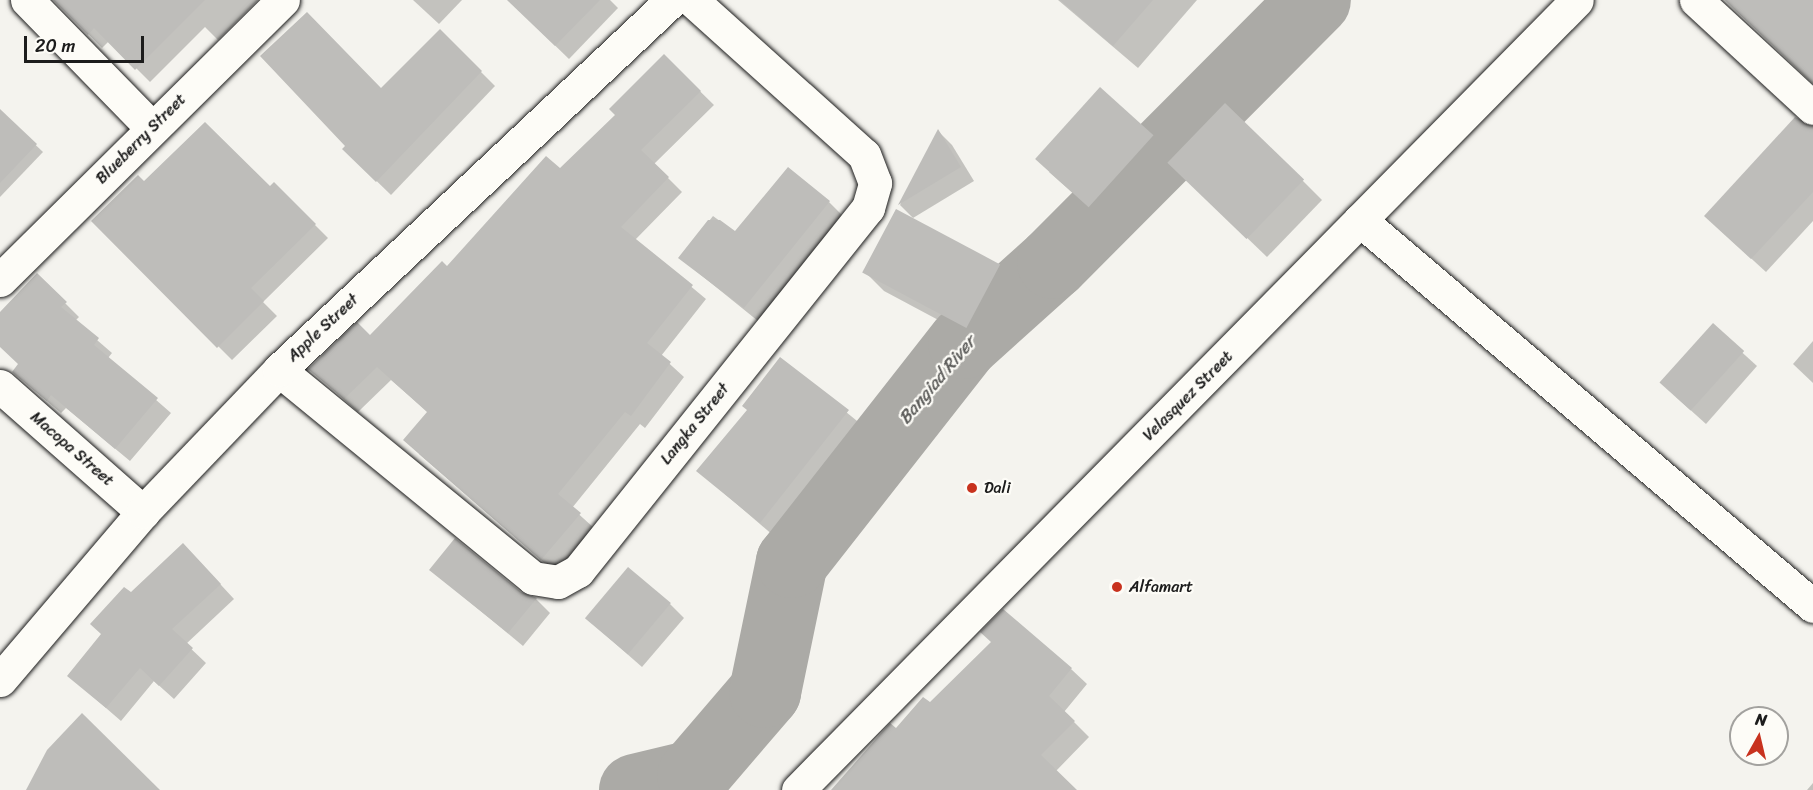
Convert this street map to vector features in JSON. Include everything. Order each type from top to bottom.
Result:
[{"type":"street","points":[[27,0],[152,128]]},
{"type":"street","name":"Blueberry Street","points":[[0,280],[283,0]]},
{"type":"street","name":"Apple Street","points":[[0,680],[143,512],[279,370],[672,0]]},
{"type":"street","name":"Langka Street","points":[[279,370],[533,578],[558,582],[578,571],[868,208],[875,183],[864,155],[692,0]]},
{"type":"street","name":"Velasquez Street","points":[[798,790],[1576,0]]},
{"type":"street","points":[[1696,0],[1813,108]]},
{"type":"street","points":[[1360,220],[1813,606]]},
{"type":"street","name":"Macopa Street","points":[[0,386],[143,512]]},
{"type":"building","points":[[53,0],[205,0],[135,70],[94,28],[88,35]]},
{"type":"building","points":[[507,0],[600,0],[555,46]]},
{"type":"building","points":[[1060,0],[1153,0],[1113,46]]},
{"type":"building","points":[[1725,0],[1813,0],[1813,82],[1737,12]]},
{"type":"building","points":[[307,12],[381,88],[440,29],[482,71],[376,182],[342,149],[345,146],[260,56]]},
{"type":"building","points":[[664,54],[701,91],[641,150],[669,177],[621,227],[693,285],[647,343],[671,362],[631,416],[625,412],[558,494],[581,513],[541,560],[403,440],[427,412],[377,367],[344,399],[308,369],[357,322],[370,335],[442,261],[447,266],[546,156],[560,168],[615,115],[609,109]]},
{"type":"building","points":[[1100,87],[1154,135],[1089,207],[1035,159]]},
{"type":"building","points":[[1225,103],[1304,179],[1246,239],[1167,163]]},
{"type":"building","points":[[0,109],[37,144],[0,183]]},
{"type":"building","points":[[1795,117],[1813,126],[1813,192],[1751,259],[1704,216]]},
{"type":"building","points":[[205,122],[270,186],[274,182],[316,224],[251,288],[264,301],[217,348],[91,221],[138,175],[144,181]]},
{"type":"building","points":[[938,129],[961,167],[898,205]]},
{"type":"building","points":[[788,167],[830,201],[744,308],[678,258],[708,220],[720,220],[735,231]]},
{"type":"building","points":[[896,209],[1000,264],[966,328],[862,273]]},
{"type":"building","points":[[37,273],[67,302],[61,307],[99,338],[94,345],[158,398],[115,449],[51,395],[47,401],[12,372],[18,364],[0,347],[0,312]]},
{"type":"building","points":[[1713,323],[1744,351],[1691,411],[1659,382]]},
{"type":"building","points":[[780,357],[849,410],[760,523],[696,471],[747,410],[742,406]]},
{"type":"building","points":[[455,538],[521,592],[537,598],[508,633],[429,570]]},
{"type":"building","points":[[183,543],[221,584],[172,629],[193,648],[159,686],[140,668],[106,708],[67,676],[101,634],[90,624],[124,587],[131,592]]},
{"type":"building","points":[[628,567],[671,603],[628,654],[585,618]]},
{"type":"building","points":[[1003,609],[1072,668],[1049,696],[1075,721],[1041,755],[1077,790],[831,790],[890,723],[896,728],[923,697],[930,702],[991,642],[980,632]]},
{"type":"building","points":[[82,713],[160,790],[26,790],[47,750]]},
{"type":"waterway","name":"Bangiad River","points":[[635,790],[693,776],[765,692],[792,562],[964,343],[1053,263],[1315,0]]},
{"type":"place","name":"Dali","points":[[972,488]]},
{"type":"place","name":"Alfamart","points":[[1117,587]]}]
